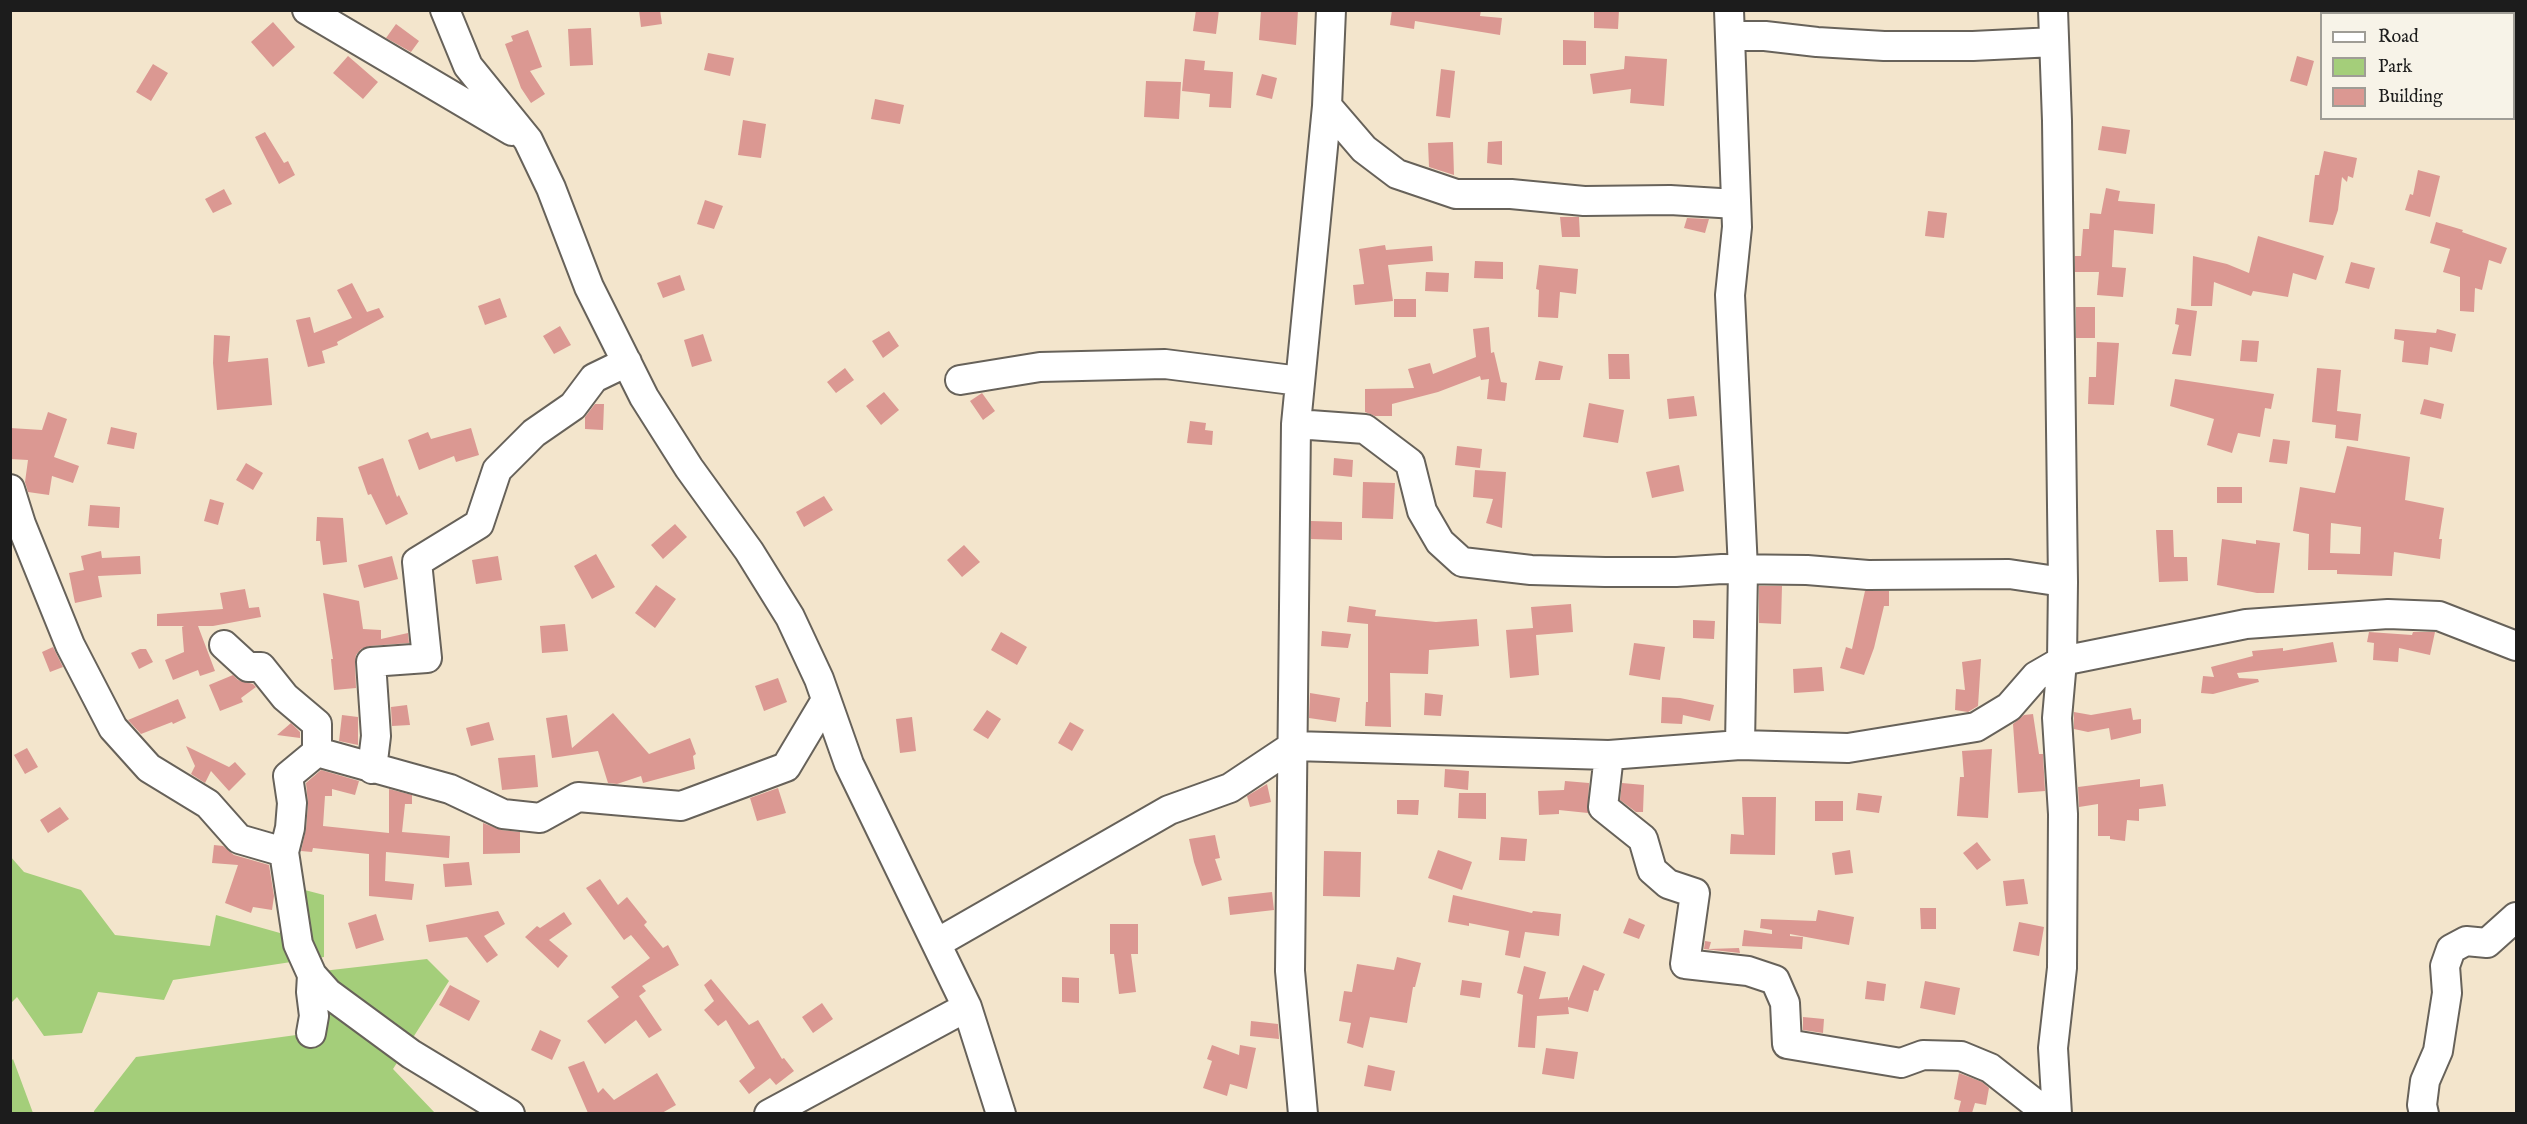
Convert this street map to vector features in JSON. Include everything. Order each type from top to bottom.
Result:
[{"type":"street","points":[[307,10],[528,140]]},
{"type":"street","points":[[445,10],[468,66],[528,140],[551,188],[589,287],[644,398],[790,617],[819,679],[853,773],[967,1007],[1000,1113]]},
{"type":"street","points":[[1303,1113],[1290,970],[1296,424],[1326,106],[1331,10]]},
{"type":"street","points":[[2054,10],[2058,144],[2063,582],[2062,661],[2057,718],[2063,814],[2062,968],[2053,1048],[2057,1113]]},
{"type":"street","points":[[1740,745],[1743,569],[1730,295],[1737,227],[1729,23],[1765,36],[1884,46],[1973,46],[2054,42]]},
{"type":"street","points":[[1326,106],[1364,149],[1397,174],[1455,194],[1511,194],[1584,201],[1670,200],[1736,204]]},
{"type":"street","points":[[372,769],[376,736],[371,662],[427,658],[417,562],[479,524],[497,470],[534,433],[573,406],[594,378],[627,363]]},
{"type":"street","points":[[960,380],[1040,367],[1165,364],[1300,381]]},
{"type":"street","points":[[1296,424],[1365,429],[1410,463],[1422,511],[1440,542],[1462,562],[1552,571],[1676,572],[1743,569],[1807,570],[1868,575],[2009,574],[2063,582]]},
{"type":"street","points":[[10,489],[21,524],[70,645],[113,728],[149,768],[208,804],[239,839],[284,852]]},
{"type":"street","points":[[937,943],[1169,810],[1230,788],[1293,746],[1610,755],[1740,745],[1848,748],[1976,727],[2009,707],[2036,676],[2062,661],[2246,624],[2388,614],[2439,616],[2517,646]]},
{"type":"street","points":[[224,645],[248,667],[261,667],[285,697],[317,724],[317,752]]},
{"type":"street","points":[[317,752],[450,789],[503,814],[540,818],[578,797],[681,806],[786,767],[826,700]]},
{"type":"street","points":[[317,752],[288,776],[292,803],[290,828],[284,852],[298,944],[312,975],[328,993],[411,1054],[510,1113]]},
{"type":"street","points":[[1610,755],[1603,807],[1643,839],[1652,870],[1668,884],[1695,893],[1684,964],[1748,971],[1775,980],[1785,1003],[1786,1044],[1902,1063],[1923,1055],[1961,1056],[1990,1068],[2037,1105],[2041,1113]]},
{"type":"street","points":[[2424,1113],[2422,1105],[2425,1081],[2438,1051],[2447,993],[2445,966],[2451,949],[2466,941],[2487,943],[2517,917]]},
{"type":"street","points":[[311,1033],[314,1016],[311,992],[312,975]]},
{"type":"street","points":[[769,1113],[967,1007]]},
{"type":"green space","points":[[10,856],[24,872],[81,890],[115,935],[210,946],[216,915],[280,933],[297,888],[324,895],[324,957],[173,980],[164,1000],[98,992],[82,1033],[44,1036],[17,997],[11,1003]]},
{"type":"green space","points":[[427,959],[449,981],[393,1069],[435,1113],[94,1114],[136,1057],[318,1032],[314,972]]},
{"type":"green space","points":[[13,1059],[33,1113],[11,1113],[11,1061]]},
{"type":"building","points":[[639,10],[660,10],[662,24],[641,27]]},
{"type":"building","points":[[1196,10],[1219,10],[1216,34],[1193,31]]},
{"type":"building","points":[[1261,10],[1298,10],[1296,45],[1259,40]]},
{"type":"building","points":[[1392,10],[1481,10],[1480,16],[1502,18],[1500,35],[1415,21],[1414,29],[1390,25]]},
{"type":"building","points":[[1594,10],[1619,10],[1618,29],[1594,28]]},
{"type":"building","points":[[273,22],[295,47],[273,67],[251,42]]},
{"type":"building","points":[[396,24],[419,41],[411,52],[386,38]]},
{"type":"building","points":[[591,28],[593,65],[570,66],[568,29]]},
{"type":"building","points":[[528,30],[542,67],[530,71],[545,94],[531,103],[521,88],[505,44],[513,41],[511,36]]},
{"type":"building","points":[[1563,40],[1586,41],[1586,65],[1563,65]]},
{"type":"building","points":[[708,53],[734,58],[730,76],[704,70]]},
{"type":"building","points":[[348,56],[378,82],[363,99],[333,73]]},
{"type":"building","points":[[1625,56],[1667,59],[1664,106],[1630,103],[1631,89],[1593,94],[1590,74],[1624,69]]},
{"type":"building","points":[[2297,56],[2314,61],[2307,86],[2290,81]]},
{"type":"building","points":[[1185,59],[1205,61],[1204,70],[1233,72],[1231,108],[1209,107],[1210,94],[1182,91]]},
{"type":"building","points":[[153,64],[168,73],[151,101],[136,92]]},
{"type":"building","points":[[1441,69],[1455,71],[1450,118],[1436,116]]},
{"type":"building","points":[[1262,74],[1277,78],[1272,99],[1256,95]]},
{"type":"building","points":[[1146,81],[1181,82],[1179,119],[1144,117]]},
{"type":"building","points":[[875,99],[904,105],[900,124],[871,119]]},
{"type":"building","points":[[743,120],[766,124],[761,158],[738,155]]},
{"type":"building","points":[[2102,126],[2130,130],[2126,154],[2098,150]]},
{"type":"building","points":[[265,132],[284,163],[288,161],[295,175],[279,184],[255,137]]},
{"type":"building","points":[[1502,141],[1502,165],[1487,163],[1488,142]]},
{"type":"building","points":[[1453,142],[1454,175],[1429,167],[1428,143]]},
{"type":"building","points":[[2324,151],[2357,158],[2353,178],[2348,176],[2347,182],[2342,177],[2338,210],[2333,225],[2309,222],[2315,175],[2319,175]]},
{"type":"building","points":[[2418,170],[2440,176],[2430,217],[2405,210],[2410,194],[2413,195]]},
{"type":"building","points":[[2106,188],[2120,191],[2118,201],[2155,204],[2153,234],[2114,230],[2112,267],[2126,268],[2123,297],[2097,295],[2099,272],[2075,272],[2075,256],[2081,256],[2083,229],[2089,229],[2090,213],[2101,214]]},
{"type":"building","points":[[224,189],[232,204],[213,213],[205,199]]},
{"type":"building","points":[[705,200],[723,206],[714,229],[697,224]]},
{"type":"building","points":[[1928,211],[1947,213],[1944,238],[1925,236]]},
{"type":"building","points":[[1560,217],[1579,217],[1580,237],[1562,237]]},
{"type":"building","points":[[1687,218],[1709,219],[1705,233],[1684,228]]},
{"type":"building","points":[[2436,222],[2507,248],[2501,264],[2489,260],[2482,290],[2475,288],[2474,312],[2460,311],[2460,277],[2443,272],[2450,249],[2430,243]]},
{"type":"building","points":[[2258,236],[2324,256],[2316,280],[2293,273],[2288,297],[2253,291],[2251,296],[2214,282],[2212,306],[2191,306],[2193,256],[2227,264],[2249,273]]},
{"type":"building","points":[[1385,245],[1386,250],[1432,246],[1433,261],[1388,265],[1393,301],[1355,305],[1353,285],[1364,284],[1359,249]]},
{"type":"building","points":[[1475,261],[1503,262],[1503,279],[1474,278]]},
{"type":"building","points":[[2351,262],[2375,268],[2369,289],[2345,283]]},
{"type":"building","points":[[1539,265],[1578,269],[1576,294],[1560,292],[1558,318],[1538,317],[1539,290],[1536,289]]},
{"type":"building","points":[[1426,272],[1449,273],[1448,292],[1425,291]]},
{"type":"building","points":[[680,275],[685,290],[663,298],[657,283]]},
{"type":"building","points":[[352,283],[367,312],[379,308],[384,317],[337,342],[338,345],[322,351],[325,363],[308,367],[296,320],[310,317],[314,333],[352,318],[337,290]]},
{"type":"building","points":[[500,298],[507,317],[485,325],[478,306]]},
{"type":"building","points":[[1394,299],[1416,299],[1416,317],[1394,317]]},
{"type":"building","points":[[2076,307],[2095,307],[2095,338],[2076,338]]},
{"type":"building","points":[[2177,308],[2197,311],[2191,356],[2172,354],[2179,325],[2175,324]]},
{"type":"building","points":[[560,326],[571,345],[554,354],[543,336]]},
{"type":"building","points":[[1489,327],[1491,353],[1494,352],[1501,382],[1507,383],[1505,401],[1487,399],[1489,379],[1481,380],[1480,376],[1438,392],[1392,404],[1392,416],[1375,416],[1365,412],[1365,389],[1414,388],[1408,369],[1430,363],[1433,374],[1476,357],[1473,329]]},
{"type":"building","points":[[2395,329],[2436,333],[2437,329],[2456,334],[2452,352],[2430,347],[2428,365],[2402,362],[2404,341],[2394,339]]},
{"type":"building","points":[[889,331],[899,346],[883,358],[872,341]]},
{"type":"building","points":[[703,334],[712,361],[692,367],[684,340]]},
{"type":"building","points":[[214,335],[230,336],[228,362],[268,358],[272,405],[217,410],[213,363]]},
{"type":"building","points":[[2242,340],[2259,341],[2257,362],[2240,361]]},
{"type":"building","points":[[2097,342],[2119,343],[2114,405],[2088,404],[2089,377],[2096,377]]},
{"type":"building","points":[[1608,354],[1629,354],[1630,379],[1609,379]]},
{"type":"building","points":[[1539,361],[1563,366],[1560,380],[1535,380]]},
{"type":"building","points":[[845,368],[854,380],[836,393],[827,382]]},
{"type":"building","points":[[2317,368],[2341,370],[2337,411],[2361,414],[2358,441],[2335,438],[2336,425],[2312,422]]},
{"type":"building","points":[[2175,379],[2274,394],[2271,409],[2265,408],[2260,437],[2238,433],[2232,453],[2207,445],[2214,419],[2170,406]]},
{"type":"building","points":[[884,392],[899,410],[881,425],[866,406]]},
{"type":"building","points":[[982,393],[995,411],[983,420],[970,401]]},
{"type":"building","points":[[1694,396],[1697,416],[1669,419],[1667,399]]},
{"type":"building","points":[[2424,399],[2444,404],[2441,419],[2420,414]]},
{"type":"building","points":[[1589,403],[1624,410],[1618,443],[1583,437]]},
{"type":"building","points":[[595,404],[604,404],[603,430],[585,429],[585,417]]},
{"type":"building","points":[[48,412],[67,419],[54,457],[79,466],[73,483],[52,476],[49,495],[28,492],[25,482],[28,460],[10,459],[10,428],[42,430]]},
{"type":"building","points":[[1190,421],[1206,423],[1205,430],[1213,431],[1212,445],[1187,443]]},
{"type":"building","points":[[111,427],[137,433],[134,449],[107,444]]},
{"type":"building","points":[[471,428],[479,455],[456,462],[454,456],[419,470],[408,440],[428,432],[431,439]]},
{"type":"building","points":[[2273,439],[2290,441],[2287,464],[2269,462]]},
{"type":"building","points":[[1457,446],[1482,449],[1480,468],[1455,465]]},
{"type":"building","points":[[2347,446],[2410,457],[2405,500],[2444,508],[2439,539],[2442,539],[2440,559],[2394,552],[2392,576],[2337,574],[2337,570],[2308,570],[2309,534],[2293,531],[2300,487],[2335,493]],"holes":[[[2331,523],[2361,527],[2360,554],[2330,553]]]},
{"type":"building","points":[[383,458],[397,497],[399,495],[408,514],[386,525],[371,494],[368,495],[358,467]]},
{"type":"building","points":[[1334,458],[1353,460],[1352,477],[1333,475]]},
{"type":"building","points":[[246,463],[263,473],[253,490],[236,480]]},
{"type":"building","points":[[1679,465],[1684,491],[1652,498],[1646,472]]},
{"type":"building","points":[[1475,470],[1506,472],[1502,528],[1486,523],[1493,499],[1473,497]]},
{"type":"building","points":[[1363,482],[1395,483],[1393,519],[1362,518]]},
{"type":"building","points":[[2217,487],[2242,487],[2242,503],[2217,503]]},
{"type":"building","points":[[824,496],[833,510],[804,527],[796,512]]},
{"type":"building","points":[[210,499],[224,503],[218,525],[204,521]]},
{"type":"building","points":[[90,505],[120,507],[119,528],[88,526]]},
{"type":"building","points":[[317,517],[343,518],[347,562],[323,565],[320,541],[316,541]]},
{"type":"building","points":[[1311,521],[1342,522],[1342,540],[1311,539]]},
{"type":"building","points":[[675,524],[687,537],[663,559],[651,545]]},
{"type":"building","points":[[2156,530],[2173,530],[2174,557],[2187,557],[2188,581],[2159,582]]},
{"type":"building","points":[[2222,539],[2256,544],[2256,540],[2280,543],[2274,593],[2257,593],[2217,585]]},
{"type":"building","points":[[964,545],[980,562],[962,577],[947,560]]},
{"type":"building","points":[[101,551],[102,558],[140,556],[141,574],[98,576],[102,597],[75,603],[69,573],[84,570],[81,556]]},
{"type":"building","points":[[596,554],[615,587],[592,599],[574,566]]},
{"type":"building","points":[[392,556],[398,579],[364,588],[358,565]]},
{"type":"building","points":[[498,556],[502,580],[476,584],[472,560]]},
{"type":"building","points":[[656,585],[676,599],[655,628],[635,613]]},
{"type":"building","points":[[1759,586],[1782,586],[1781,624],[1759,623]]},
{"type":"building","points":[[245,589],[249,608],[259,607],[261,617],[213,626],[198,626],[215,671],[200,676],[198,670],[173,680],[165,660],[184,652],[182,627],[184,626],[157,626],[157,614],[223,609],[220,593]]},
{"type":"building","points":[[1865,591],[1889,591],[1889,606],[1884,606],[1874,648],[1864,675],[1840,668],[1846,647],[1852,649]]},
{"type":"building","points":[[323,593],[359,601],[363,629],[381,630],[381,639],[408,633],[409,643],[370,646],[361,649],[356,655],[356,688],[334,690],[331,659],[333,659]]},
{"type":"building","points":[[1571,604],[1573,632],[1536,635],[1539,675],[1510,678],[1506,630],[1533,628],[1531,607]]},
{"type":"building","points":[[1349,606],[1376,610],[1375,616],[1436,622],[1477,619],[1479,646],[1429,650],[1428,674],[1390,673],[1391,727],[1365,726],[1366,702],[1368,702],[1368,624],[1347,622]]},
{"type":"building","points":[[1693,620],[1715,621],[1714,639],[1693,638]]},
{"type":"building","points":[[565,624],[568,651],[542,653],[540,626]]},
{"type":"building","points":[[1322,631],[1351,634],[1348,648],[1321,646]]},
{"type":"building","points":[[1001,632],[1027,647],[1017,665],[991,650]]},
{"type":"building","points":[[2369,632],[2412,635],[2413,632],[2435,632],[2430,655],[2399,648],[2398,662],[2373,660],[2374,643],[2367,642]]},
{"type":"building","points":[[2333,642],[2337,662],[2237,673],[2239,678],[2258,679],[2259,682],[2213,694],[2201,693],[2203,676],[2214,677],[2211,667],[2253,656],[2252,651],[2283,648],[2283,651]]},
{"type":"building","points":[[1634,643],[1665,647],[1660,680],[1629,675]]},
{"type":"building","points":[[53,647],[63,667],[50,672],[42,652]]},
{"type":"building","points":[[146,649],[153,662],[139,669],[131,653]]},
{"type":"building","points":[[1981,659],[1978,706],[1968,712],[1955,710],[1956,689],[1965,690],[1962,662]]},
{"type":"building","points":[[1822,667],[1824,691],[1794,693],[1793,669]]},
{"type":"building","points":[[233,675],[238,680],[256,687],[241,698],[243,702],[220,711],[209,685]]},
{"type":"building","points":[[778,678],[787,702],[764,711],[755,686]]},
{"type":"building","points":[[1310,693],[1340,698],[1336,722],[1309,718]]},
{"type":"building","points":[[1425,693],[1443,695],[1441,716],[1424,715]]},
{"type":"building","points":[[1662,697],[1714,705],[1710,721],[1683,715],[1682,724],[1661,723]]},
{"type":"building","points":[[178,699],[186,718],[173,724],[172,722],[141,734],[128,720]]},
{"type":"building","points":[[407,705],[410,725],[392,726],[391,707]]},
{"type":"building","points":[[2131,708],[2133,720],[2141,719],[2141,733],[2111,740],[2109,728],[2088,732],[2074,729],[2074,712],[2091,715]]},
{"type":"building","points":[[987,710],[1001,719],[988,739],[973,730]]},
{"type":"building","points":[[613,713],[649,754],[690,738],[696,754],[693,756],[695,769],[643,783],[641,776],[617,784],[608,783],[598,751],[552,758],[546,718],[567,715],[572,748]]},
{"type":"building","points":[[2033,714],[2039,754],[2043,754],[2045,791],[2018,793],[2013,724],[2024,715]]},
{"type":"building","points":[[342,715],[358,717],[358,745],[339,741]]},
{"type":"building","points":[[912,717],[916,751],[900,753],[896,719]]},
{"type":"building","points":[[489,722],[494,740],[471,746],[466,728]]},
{"type":"building","points":[[1070,722],[1084,730],[1072,751],[1058,743]]},
{"type":"building","points":[[291,723],[300,732],[300,738],[277,735]]},
{"type":"building","points":[[186,746],[229,767],[235,762],[246,774],[229,791],[211,771],[205,783],[191,774],[195,766]]},
{"type":"building","points":[[27,748],[38,767],[25,774],[14,755]]},
{"type":"building","points":[[1992,749],[1988,818],[1957,816],[1960,777],[1964,777],[1962,751]]},
{"type":"building","points":[[535,755],[538,787],[502,790],[498,758]]},
{"type":"building","points":[[1445,769],[1469,771],[1468,790],[1444,787]]},
{"type":"building","points":[[321,770],[359,781],[355,795],[332,789],[332,796],[325,796],[323,826],[389,833],[389,789],[412,795],[412,804],[405,804],[402,832],[450,836],[449,858],[386,852],[385,881],[414,884],[412,900],[369,896],[369,854],[313,848],[312,852],[301,851],[308,804],[306,783]]},
{"type":"building","points":[[2140,779],[2140,787],[2163,784],[2166,806],[2139,809],[2139,821],[2127,820],[2125,841],[2110,839],[2110,836],[2098,836],[2098,804],[2079,807],[2078,787]]},
{"type":"building","points":[[1565,781],[1589,783],[1588,813],[1559,810],[1559,814],[1539,815],[1538,791],[1564,790]]},
{"type":"building","points":[[1622,783],[1644,785],[1643,812],[1636,812],[1620,800]]},
{"type":"building","points":[[1267,784],[1271,802],[1250,807],[1247,796]]},
{"type":"building","points":[[778,788],[786,813],[757,821],[750,798]]},
{"type":"building","points":[[1459,793],[1486,793],[1486,819],[1458,818]]},
{"type":"building","points":[[1858,793],[1882,796],[1879,813],[1856,810]]},
{"type":"building","points":[[1742,797],[1776,797],[1775,855],[1730,854],[1731,834],[1744,835]]},
{"type":"building","points":[[1397,800],[1419,800],[1418,815],[1397,814]]},
{"type":"building","points":[[1815,801],[1843,801],[1843,821],[1815,821]]},
{"type":"building","points":[[60,807],[69,819],[48,833],[40,820]]},
{"type":"building","points":[[483,823],[501,830],[520,832],[520,853],[483,854]]},
{"type":"building","points":[[1215,835],[1220,858],[1215,859],[1222,880],[1202,886],[1189,839]]},
{"type":"building","points":[[1501,837],[1527,839],[1525,861],[1499,860]]},
{"type":"building","points":[[1977,842],[1991,860],[1977,870],[1963,853]]},
{"type":"building","points":[[214,845],[223,846],[234,855],[269,865],[274,896],[272,910],[253,907],[251,913],[225,903],[238,865],[212,863]]},
{"type":"building","points":[[1438,850],[1472,862],[1462,890],[1428,878]]},
{"type":"building","points":[[1850,850],[1853,873],[1835,875],[1832,853]]},
{"type":"building","points":[[1324,851],[1361,852],[1360,897],[1323,896]]},
{"type":"building","points":[[469,862],[472,885],[445,887],[443,864]]},
{"type":"building","points":[[600,879],[618,905],[627,897],[647,922],[644,925],[663,948],[668,945],[679,965],[642,986],[646,991],[639,996],[662,1030],[649,1038],[636,1020],[605,1044],[587,1021],[619,997],[611,987],[650,958],[631,935],[624,940],[586,888]]},
{"type":"building","points":[[2024,879],[2028,904],[2006,906],[2003,881]]},
{"type":"building","points":[[1272,892],[1274,910],[1230,915],[1228,897]]},
{"type":"building","points":[[1453,895],[1532,913],[1533,911],[1561,914],[1559,936],[1525,932],[1520,958],[1505,955],[1509,931],[1469,923],[1469,926],[1448,922]]},
{"type":"building","points":[[1920,908],[1936,908],[1936,929],[1921,929]]},
{"type":"building","points":[[1818,910],[1854,917],[1849,945],[1790,934],[1790,936],[1803,937],[1802,949],[1742,946],[1744,930],[1772,934],[1772,930],[1760,928],[1761,919],[1816,921]]},
{"type":"building","points":[[498,911],[505,924],[484,936],[498,955],[487,963],[467,937],[429,942],[426,925]]},
{"type":"building","points":[[564,912],[572,924],[549,940],[568,956],[558,968],[525,937],[537,926],[540,928]]},
{"type":"building","points":[[376,914],[384,940],[356,949],[348,923]]},
{"type":"building","points":[[1629,918],[1645,925],[1639,939],[1623,933]]},
{"type":"building","points":[[2019,922],[2044,927],[2039,956],[2013,951]]},
{"type":"building","points":[[1110,924],[1138,924],[1138,954],[1131,954],[1136,992],[1119,994],[1114,954],[1110,954]]},
{"type":"building","points":[[1705,941],[1711,942],[1709,949],[1739,948],[1740,953],[1704,949]]},
{"type":"building","points":[[1397,957],[1421,963],[1415,987],[1413,987],[1407,1023],[1370,1017],[1363,1048],[1347,1043],[1351,1023],[1339,1021],[1344,991],[1352,992],[1357,964],[1394,970]]},
{"type":"building","points":[[1583,965],[1605,974],[1598,991],[1594,990],[1588,1012],[1568,1007],[1569,1014],[1537,1016],[1535,1048],[1518,1047],[1523,995],[1517,993],[1524,966],[1546,972],[1539,999],[1568,997],[1568,1001]]},
{"type":"building","points":[[1062,977],[1079,978],[1079,1003],[1062,1002]]},
{"type":"building","points":[[711,979],[749,1025],[758,1020],[782,1059],[784,1058],[794,1071],[776,1085],[770,1078],[749,1094],[739,1081],[755,1068],[726,1020],[718,1026],[704,1010],[714,1001],[704,985]]},
{"type":"building","points":[[1462,980],[1482,983],[1480,998],[1460,995]]},
{"type":"building","points":[[1867,981],[1886,984],[1884,1001],[1865,999]]},
{"type":"building","points":[[1925,981],[1960,988],[1955,1015],[1920,1008]]},
{"type":"building","points":[[450,985],[480,1001],[469,1021],[439,1005]]},
{"type":"building","points":[[822,1003],[833,1019],[813,1033],[802,1017]]},
{"type":"building","points":[[1803,1017],[1824,1019],[1823,1033],[1803,1030]]},
{"type":"building","points":[[1251,1021],[1278,1024],[1279,1039],[1250,1036]]},
{"type":"building","points":[[540,1030],[561,1040],[552,1060],[531,1050]]},
{"type":"building","points":[[1212,1045],[1239,1055],[1240,1045],[1256,1048],[1247,1089],[1230,1084],[1227,1096],[1203,1088],[1212,1061],[1207,1059]]},
{"type":"building","points":[[1546,1048],[1578,1052],[1574,1079],[1542,1074]]},
{"type":"building","points":[[584,1061],[598,1093],[603,1088],[614,1100],[657,1073],[676,1105],[662,1113],[588,1113],[568,1067]]},
{"type":"building","points":[[1368,1065],[1395,1071],[1391,1091],[1364,1086]]},
{"type":"building","points":[[1959,1073],[1982,1082],[1989,1088],[1986,1105],[1975,1103],[1972,1113],[1958,1113],[1961,1101],[1954,1099]]}]
